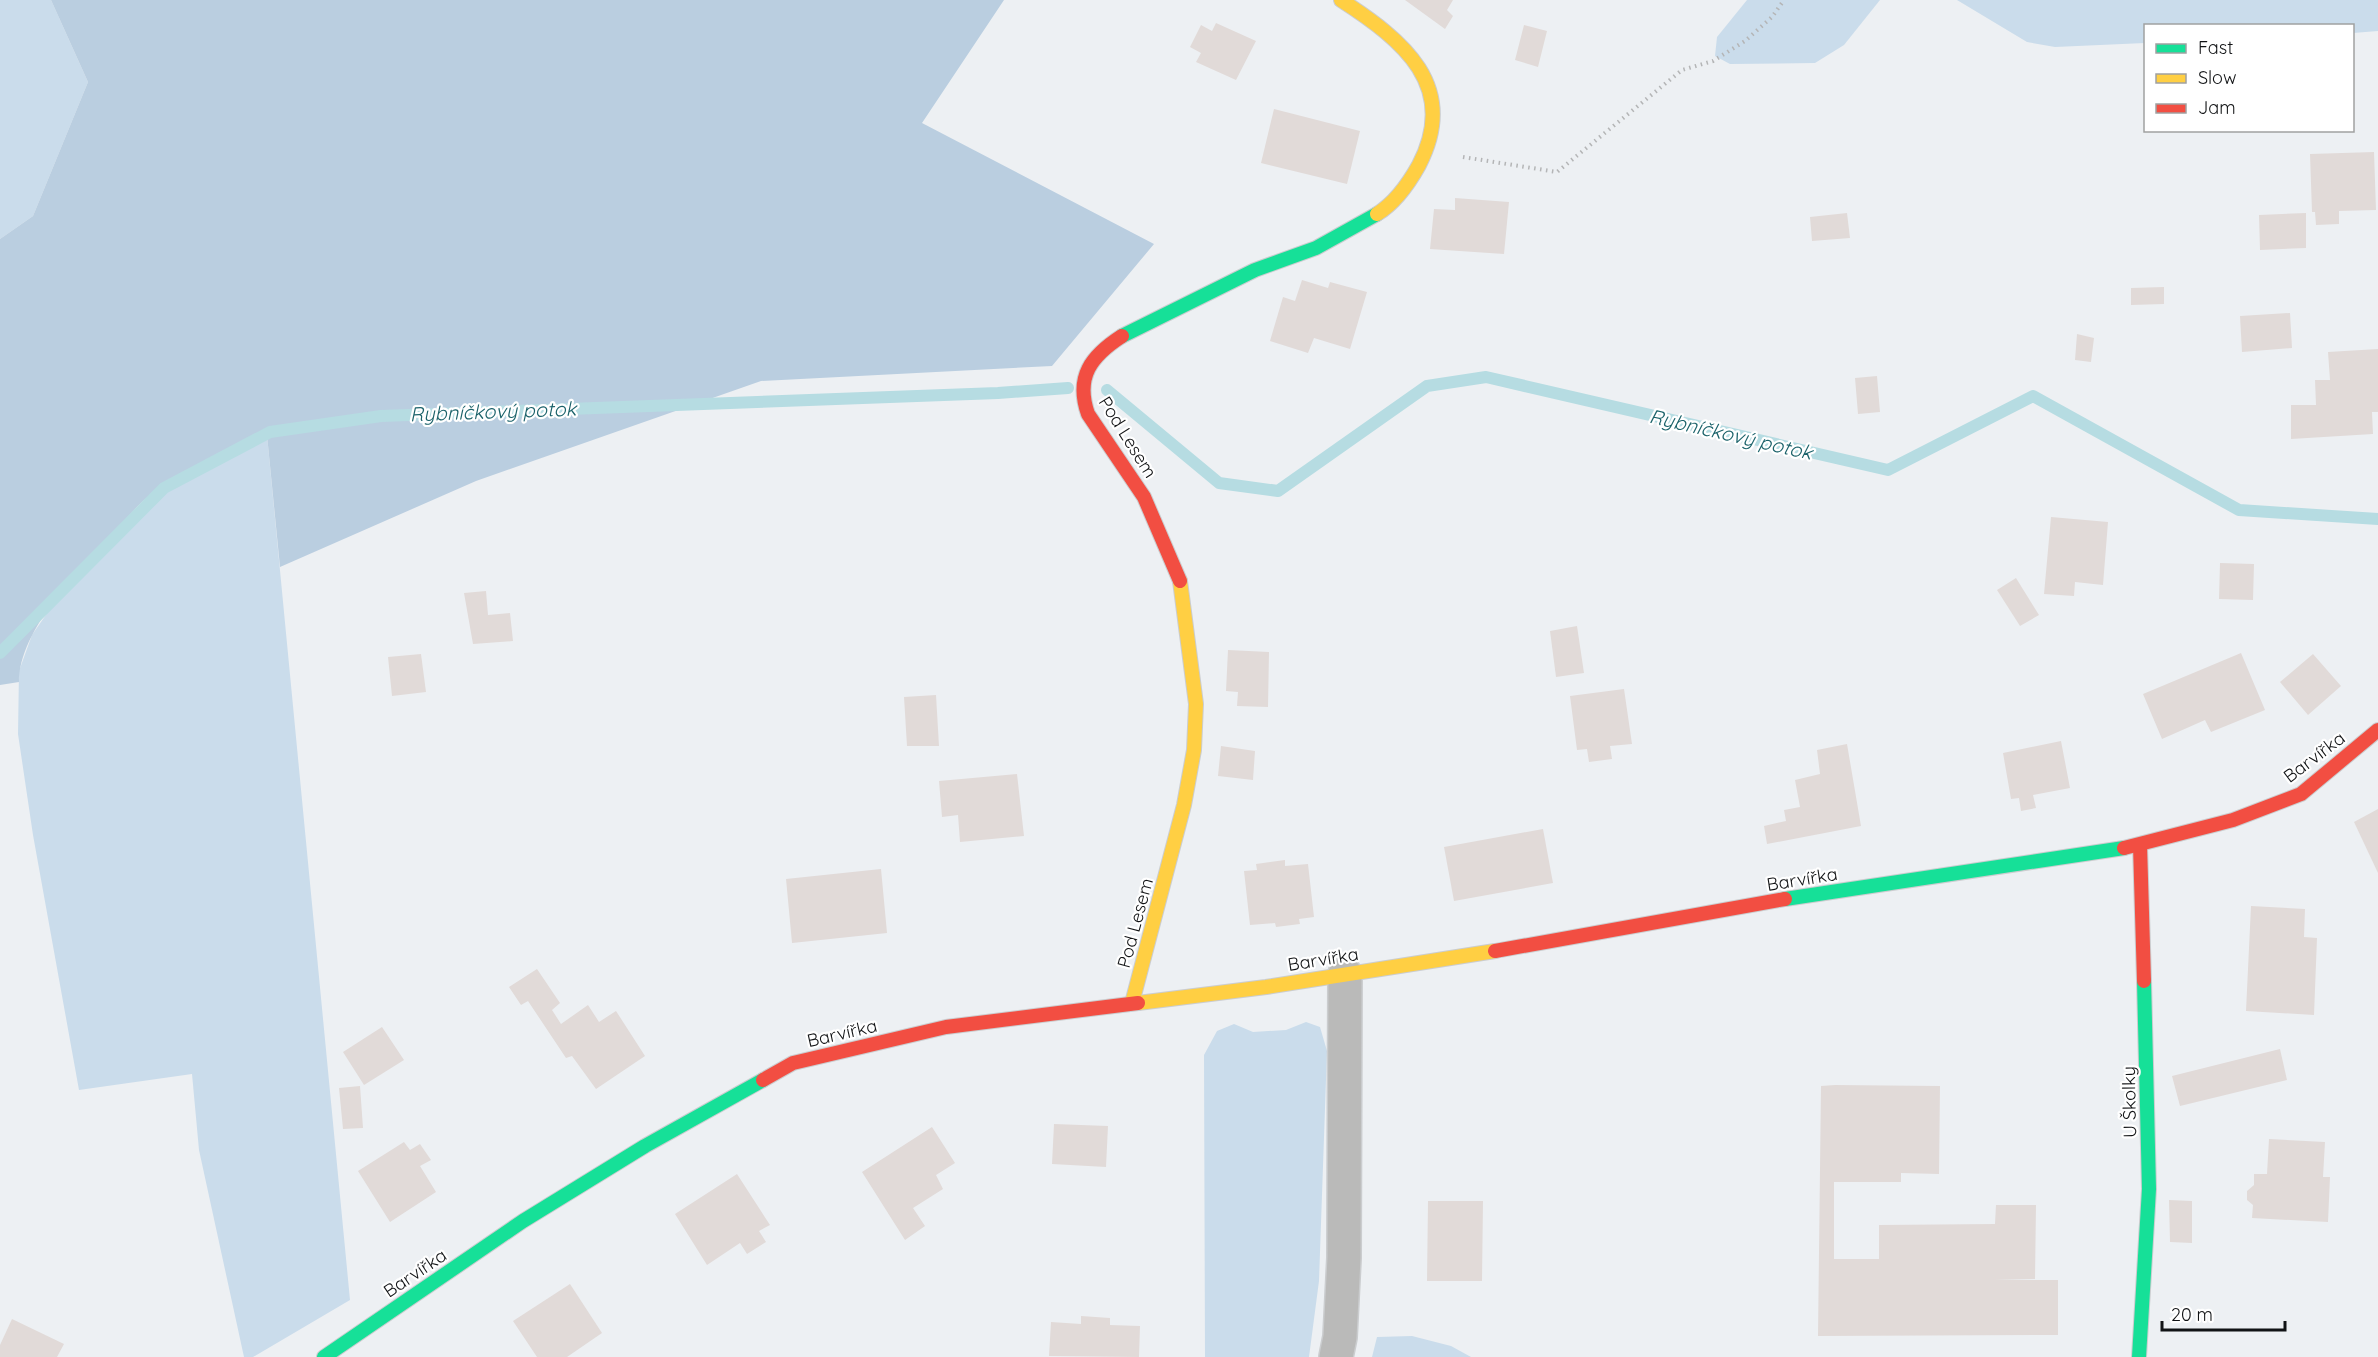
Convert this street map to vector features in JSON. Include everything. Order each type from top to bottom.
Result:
[{"type":"street","name":"Pod Lesem","points":[[1132,1003],[1184,805],[1194,750],[1196,704],[1192,660],[1179,576],[1144,497],[1088,414],[1082,388],[1084,374],[1105,347],[1122,336],[1255,270],[1316,248],[1387,208],[1413,176],[1426,151],[1433,124],[1434,101],[1419,69],[1399,44],[1364,15],[1341,0]]},
{"type":"street","name":"Barvířka","points":[[324,1357],[523,1221],[645,1146],[793,1063],[946,1027],[1345,974],[1570,939],[1723,909],[2140,845],[2233,820],[2301,794],[2378,730]]},
{"type":"street","name":"U Školky","points":[[2139,1357],[2149,1188],[2140,845]]},
{"type":"street","points":[[1336,1357],[1340,1337],[1344,1258],[1345,974]]},
{"type":"path","points":[[1426,151],[1557,172],[1682,70],[1713,62],[1745,41],[1772,17],[1784,0]]},
{"type":"shaded area","points":[[0,0],[51,0],[88,82],[33,216],[0,239]]},
{"type":"shaded area","points":[[51,0],[1004,0],[922,123],[1154,244],[1052,366],[761,381],[476,481],[280,567],[267,435],[191,470],[140,504],[70,580],[41,620],[29,641],[22,662],[19,682],[0,685],[0,239],[33,216],[88,82]]},
{"type":"shaded area","points":[[1747,0],[1880,0],[1844,45],[1815,63],[1730,64],[1715,56],[1717,37]]},
{"type":"shaded area","points":[[1957,0],[2378,0],[2378,31],[2354,33],[2354,24],[2144,24],[2144,43],[2055,47],[2027,42]]},
{"type":"shaded area","points":[[267,435],[350,1300],[253,1357],[244,1357],[199,1150],[192,1074],[79,1090],[33,835],[18,734],[19,671],[32,635],[61,593],[147,498],[220,454]]},
{"type":"shaded area","points":[[1306,1022],[1320,1027],[1327,1051],[1319,1281],[1309,1357],[1205,1357],[1204,1055],[1217,1031],[1234,1024],[1253,1032],[1286,1030]]},
{"type":"shaded area","points":[[1412,1336],[1451,1346],[1471,1357],[1372,1357],[1377,1337]]},
{"type":"building","points":[[1405,0],[1453,0],[1447,10],[1453,16],[1445,29]]},
{"type":"building","points":[[1216,23],[1256,41],[1236,80],[1196,62],[1201,53],[1190,47],[1201,25],[1212,31]]},
{"type":"building","points":[[1524,25],[1547,31],[1538,67],[1515,60]]},
{"type":"building","points":[[1274,109],[1360,131],[1347,184],[1261,163]]},
{"type":"building","points":[[2374,152],[2376,210],[2339,211],[2339,224],[2316,225],[2315,212],[2312,212],[2310,154]]},
{"type":"building","points":[[1455,198],[1509,202],[1504,254],[1430,249],[1434,209],[1455,210]]},
{"type":"building","points":[[1847,213],[1850,238],[1812,241],[1810,217]]},
{"type":"building","points":[[2306,213],[2306,248],[2260,250],[2259,215]]},
{"type":"building","points":[[1302,280],[1328,288],[1330,282],[1367,292],[1350,349],[1314,338],[1308,353],[1270,341],[1283,297],[1295,301]]},
{"type":"building","points":[[2164,287],[2164,304],[2131,305],[2131,288]]},
{"type":"building","points":[[2290,313],[2292,348],[2242,352],[2240,316]]},
{"type":"building","points":[[2077,334],[2094,338],[2091,362],[2075,360]]},
{"type":"building","points":[[2378,349],[2378,412],[2372,412],[2373,434],[2291,439],[2291,405],[2316,405],[2315,380],[2330,380],[2328,352]]},
{"type":"building","points":[[1877,376],[1880,412],[1858,414],[1855,378]]},
{"type":"building","points":[[2051,517],[2108,522],[2103,585],[2075,582],[2074,596],[2044,594]]},
{"type":"building","points":[[2220,563],[2254,564],[2253,600],[2219,599]]},
{"type":"building","points":[[2016,578],[2039,615],[2020,626],[1997,590]]},
{"type":"building","points":[[486,591],[488,615],[510,613],[513,641],[473,644],[464,593]]},
{"type":"building","points":[[1577,626],[1584,673],[1556,677],[1550,631]]},
{"type":"building","points":[[1228,650],[1269,652],[1268,707],[1237,706],[1238,692],[1226,691]]},
{"type":"building","points":[[2241,653],[2265,710],[2211,732],[2205,720],[2162,739],[2143,694]]},
{"type":"building","points":[[421,654],[426,692],[392,696],[388,657]]},
{"type":"building","points":[[2313,654],[2341,686],[2308,715],[2280,682]]},
{"type":"building","points":[[1624,689],[1632,744],[1610,746],[1612,759],[1589,762],[1587,749],[1577,750],[1570,696]]},
{"type":"building","points":[[936,695],[939,746],[907,746],[904,697]]},
{"type":"building","points":[[2061,741],[2070,788],[2033,795],[2036,808],[2021,811],[2019,798],[2011,799],[2003,753]]},
{"type":"building","points":[[1847,744],[1861,826],[1767,844],[1764,826],[1786,821],[1784,810],[1800,807],[1795,780],[1820,774],[1817,750]]},
{"type":"building","points":[[1221,746],[1255,751],[1253,780],[1218,776]]},
{"type":"building","points":[[1017,774],[1024,836],[960,842],[958,815],[942,817],[939,781]]},
{"type":"building","points":[[2378,809],[2378,873],[2354,822]]},
{"type":"building","points":[[1543,829],[1553,883],[1454,901],[1444,847]]},
{"type":"building","points":[[1285,860],[1285,866],[1308,864],[1314,917],[1299,919],[1300,924],[1276,927],[1275,923],[1250,925],[1244,871],[1257,870],[1256,864]]},
{"type":"building","points":[[881,869],[887,933],[792,943],[786,879]]},
{"type":"building","points":[[2251,906],[2305,909],[2304,937],[2317,938],[2314,1015],[2246,1011]]},
{"type":"building","points":[[537,969],[560,1003],[552,1010],[561,1024],[588,1005],[599,1022],[616,1011],[645,1056],[596,1089],[572,1056],[566,1058],[528,1001],[521,1005],[509,987]]},
{"type":"building","points":[[382,1027],[404,1060],[364,1085],[343,1052]]},
{"type":"building","points":[[2280,1049],[2287,1080],[2180,1106],[2172,1076]]},
{"type":"building","points":[[360,1086],[363,1128],[343,1129],[339,1088]]},
{"type":"building","points":[[1821,1086],[1940,1086],[1939,1174],[1901,1173],[1901,1182],[1834,1182],[1834,1259],[1879,1259],[1879,1225],[1995,1224],[1996,1205],[2036,1205],[2035,1279],[1995,1280],[2058,1280],[2058,1335],[1818,1336]]},
{"type":"building","points":[[1054,1124],[1108,1126],[1106,1167],[1052,1164]]},
{"type":"building","points":[[932,1127],[955,1163],[936,1175],[943,1189],[913,1208],[925,1226],[905,1240],[862,1172]]},
{"type":"building","points":[[2269,1139],[2325,1142],[2323,1177],[2330,1177],[2328,1222],[2252,1218],[2253,1205],[2247,1200],[2247,1191],[2254,1185],[2254,1174],[2267,1174]]},
{"type":"building","points":[[404,1142],[410,1150],[420,1144],[431,1160],[420,1166],[436,1192],[390,1222],[358,1171]]},
{"type":"building","points":[[737,1174],[770,1225],[759,1231],[766,1242],[747,1254],[740,1243],[707,1265],[675,1214]]},
{"type":"building","points":[[2169,1200],[2192,1201],[2192,1243],[2170,1242]]},
{"type":"building","points":[[1428,1201],[1483,1201],[1482,1281],[1427,1281]]},
{"type":"building","points":[[570,1284],[602,1333],[567,1357],[537,1357],[513,1321]]},
{"type":"building","points":[[1081,1316],[1110,1318],[1110,1325],[1140,1326],[1139,1357],[1049,1356],[1051,1322],[1081,1324]]},
{"type":"building","points":[[12,1319],[64,1344],[57,1357],[0,1357],[0,1345]]},
{"type":"waterway","name":"Rybníčkový potok","points":[[1107,390],[1219,483],[1278,491],[1427,386],[1486,377],[1888,470],[2033,396],[2239,510],[2378,519]]},
{"type":"waterway","name":"Rybníčkový potok","points":[[0,653],[164,488],[270,432],[381,416],[998,393],[1068,388]]},
{"type":"traffic: fast","points":[[1122,336],[1255,270],[1316,248],[1377,214]]},
{"type":"traffic: fast","points":[[1785,899],[2124,848]]},
{"type":"traffic: fast","points":[[2139,1357],[2149,1189],[2144,981]]},
{"type":"traffic: fast","points":[[324,1357],[523,1221],[645,1146],[763,1080]]},
{"type":"traffic: slow","points":[[1341,0],[1364,15],[1404,49],[1419,68],[1429,89],[1433,112],[1430,137],[1419,165],[1401,192],[1377,214]]},
{"type":"traffic: slow","points":[[1132,1003],[1184,805],[1194,750],[1196,704],[1180,581]]},
{"type":"traffic: slow","points":[[1138,1003],[1266,987],[1495,951]]},
{"type":"traffic: jam","points":[[1122,336],[1102,351],[1088,369],[1083,389],[1084,401],[1088,414],[1144,497],[1180,581]]},
{"type":"traffic: jam","points":[[2124,848],[2233,820],[2301,794],[2378,730]]},
{"type":"traffic: jam","points":[[2140,845],[2144,981]]},
{"type":"traffic: jam","points":[[1495,951],[1785,899]]},
{"type":"traffic: jam","points":[[763,1080],[793,1063],[946,1027],[1138,1003]]}]
